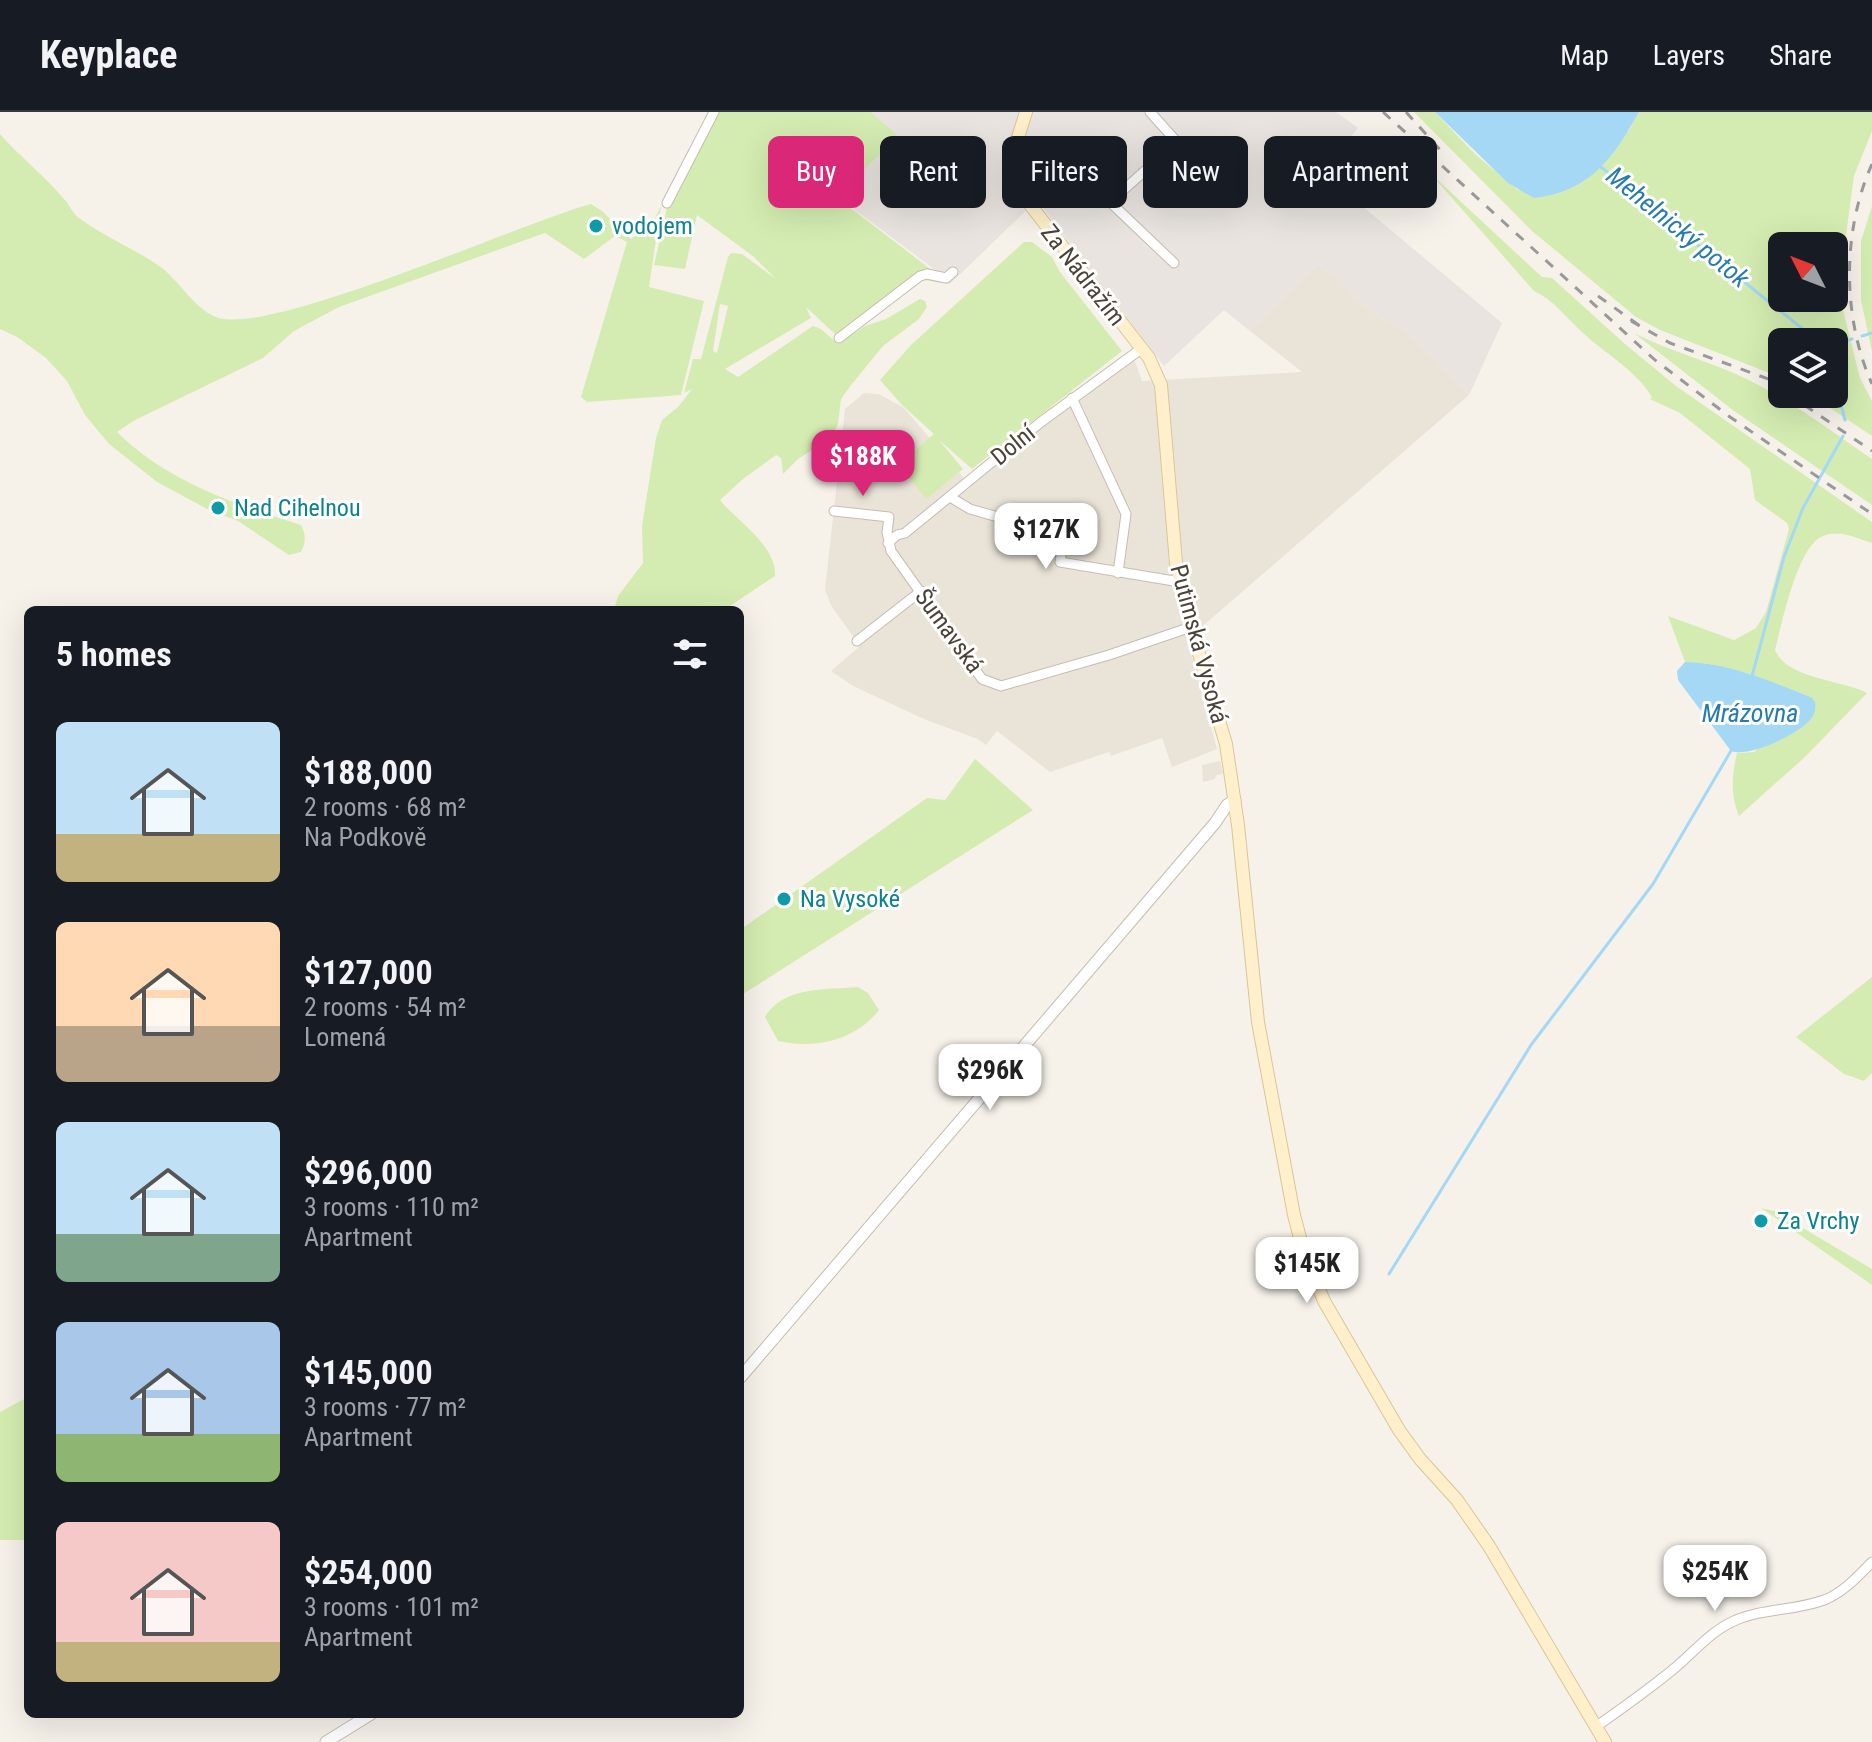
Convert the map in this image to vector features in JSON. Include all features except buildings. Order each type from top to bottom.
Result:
[{"type":"main road","name":"Za Nádražím","points":[[1026,112],[1010,163],[1011,180],[1141,349]]},
{"type":"main road","name":"Putimská Vysoká","points":[[1141,349],[1154,367],[1164,399],[1176,563],[1191,627],[1218,714],[1235,800],[1258,1022],[1294,1215],[1312,1273],[1353,1352],[1399,1430],[1457,1500],[1489,1546],[1605,1742]]},
{"type":"street","points":[[667,203],[714,112]]},
{"type":"street","points":[[1150,112],[1177,142],[1110,202],[1174,263]]},
{"type":"street","points":[[839,338],[920,276],[927,274],[946,278],[953,272]]},
{"type":"street","name":"Dolní","points":[[888,543],[905,533],[1072,398],[1141,349]]},
{"type":"street","points":[[1072,398],[1126,514],[1118,573]]},
{"type":"street","points":[[950,497],[970,509],[1064,536],[1060,562],[1180,582]]},
{"type":"street","points":[[834,511],[889,517],[888,543]]},
{"type":"street","name":"Šumavská","points":[[888,543],[982,679],[1001,686],[1109,655],[1191,627]]},
{"type":"street","points":[[857,641],[921,591]]},
{"type":"street","points":[[744,1373],[1215,823],[1227,805],[1235,800]]},
{"type":"street","points":[[1215,823],[1238,825]]},
{"type":"street","points":[[1597,1726],[1654,1686],[1711,1635],[1733,1621],[1826,1599],[1844,1589],[1872,1562]]},
{"type":"street","points":[[326,1742],[365,1718]]},
{"type":"shaded area","points":[[871,112],[1336,112],[1358,128],[1352,136],[1264,136],[1264,208],[1365,208],[1502,323],[1469,395],[1417,342],[1348,294],[1350,290],[1318,264],[1250,331],[1224,310],[1164,366],[1043,208],[1127,208],[1127,136],[1002,136],[1002,208],[1029,208],[950,284],[852,208],[864,208],[864,169],[880,154],[880,208],[986,208],[986,136],[896,136]]},
{"type":"shaded area","points":[[1318,264],[1351,290],[1348,294],[1417,342],[1469,395],[1204,625],[1186,636],[1217,749],[1172,767],[1162,738],[1111,756],[1109,752],[1050,772],[997,731],[986,745],[853,686],[831,671],[860,646],[832,607],[825,590],[845,409],[864,393],[879,394],[904,408],[970,485],[1072,403],[1131,350],[1142,381],[1302,372],[1250,331]]},
{"type":"shaded area","points":[[1220,761],[1223,774],[1203,782],[1202,765]]},
{"type":"green space","points":[[714,112],[871,112],[898,136],[880,136],[880,155],[864,169],[864,136],[768,136],[768,208],[851,208],[950,284],[924,280],[838,337],[806,307],[811,318],[725,369],[738,377],[813,326],[838,344],[865,326],[886,319],[920,299],[925,301],[927,307],[919,319],[883,346],[841,399],[838,424],[832,437],[798,459],[783,474],[781,458],[776,455],[720,500],[763,544],[770,554],[775,576],[730,606],[615,606],[618,596],[643,563],[642,526],[656,438],[662,420],[678,407],[692,389],[684,393],[693,359],[701,359],[728,257],[731,253],[742,254],[776,279],[754,257],[697,215],[685,269],[654,265],[670,195]],"holes":[[[720,304],[728,306],[717,353],[713,351]]]},
{"type":"green space","points":[[1414,112],[1435,112],[1475,154],[1518,190],[1629,130],[1639,112],[1872,112],[1872,131],[1854,176],[1846,232],[1768,232],[1768,312],[1844,312],[1848,328],[1768,328],[1768,372],[1660,330],[1636,317],[1532,231]]},
{"type":"green space","points":[[0,134],[57,191],[77,216],[162,268],[201,308],[216,317],[244,319],[287,311],[397,275],[591,204],[631,239],[651,226],[661,206],[649,287],[704,301],[681,395],[587,402],[581,397],[627,242],[615,236],[584,259],[545,233],[339,307],[294,331],[263,358],[135,420],[117,432],[136,449],[180,478],[228,500],[301,525],[305,538],[303,548],[301,552],[289,555],[238,521],[207,509],[157,482],[109,444],[85,415],[67,381],[46,358],[0,329]]},
{"type":"green space","points":[[1437,180],[1542,277],[1552,278],[1676,386],[1872,522],[1872,543],[1836,533],[1823,536],[1814,543],[1798,570],[1775,650],[1781,660],[1803,673],[1867,693],[1805,757],[1739,816],[1733,785],[1737,753],[1754,752],[1811,697],[1733,669],[1685,662],[1668,616],[1734,640],[1756,628],[1766,612],[1789,529],[1787,523],[1755,500],[1750,469],[1680,413],[1650,399],[1652,397],[1645,387],[1628,370],[1534,291]]},
{"type":"green space","points":[[1872,206],[1872,352],[1861,300],[1861,241]]},
{"type":"green space","points":[[1024,242],[1032,242],[1052,257],[1060,272],[1122,351],[972,469],[939,440],[963,469],[926,499],[899,464],[934,434],[880,380],[911,345]]},
{"type":"green space","points":[[1848,330],[1860,378],[1872,401],[1872,436],[1830,408],[1848,408]]},
{"type":"green space","points":[[1634,333],[1768,390],[1768,408],[1797,408],[1872,459],[1872,505],[1734,411]]},
{"type":"green space","points":[[975,759],[1033,810],[744,993],[744,927],[927,798],[945,800]]},
{"type":"green space","points":[[1872,977],[1872,1073],[1864,1081],[1844,1074],[1796,1037]]},
{"type":"green space","points":[[858,987],[868,993],[879,1010],[869,1021],[846,1036],[820,1043],[778,1041],[765,1017],[782,1000],[794,995]]},
{"type":"green space","points":[[1761,1208],[1774,1211],[1872,1269],[1872,1285]]},
{"type":"green space","points":[[24,1399],[24,1540],[0,1540],[0,1412]]},
{"type":"water","points":[[1435,112],[1639,112],[1620,144],[1598,170],[1571,188],[1534,198],[1508,183]]},
{"type":"water","name":"Mrázovna","points":[[1685,662],[1733,669],[1811,697],[1815,702],[1814,713],[1805,725],[1773,743],[1749,751],[1731,751],[1678,680],[1677,671]]},
{"type":"waterway","name":"Mehelnický potok","points":[[1601,167],[1802,328]]},
{"type":"waterway","name":"Mehelnický potok","points":[[1862,336],[1872,333]]},
{"type":"waterway","name":"Mehelnický potok","points":[[1848,340],[1852,339]]},
{"type":"waterway","points":[[1842,408],[1845,420]]},
{"type":"waterway","points":[[1751,680],[1784,557],[1803,508],[1843,436]]},
{"type":"waterway","points":[[1389,1274],[1531,1045],[1653,884],[1732,749]]},
{"type":"railway","points":[[1383,112],[1655,360],[1730,417],[1872,514]]},
{"type":"railway","points":[[1406,112],[1442,152]]},
{"type":"railway","points":[[1872,164],[1855,217],[1850,274],[1855,331],[1872,384]]},
{"type":"railway","points":[[1598,296],[1640,326]]},
{"type":"railway","points":[[1631,321],[1670,343],[1768,379]]},
{"type":"railway","points":[[1809,408],[1872,451]]},
{"type":"place","name":"vodojem","points":[[596,226]]},
{"type":"place","name":"Nad Cihelnou","points":[[218,508]]},
{"type":"place","name":"Na Vysoké","points":[[784,899]]},
{"type":"place","name":"Za Vrchy","points":[[1761,1221]]}]
